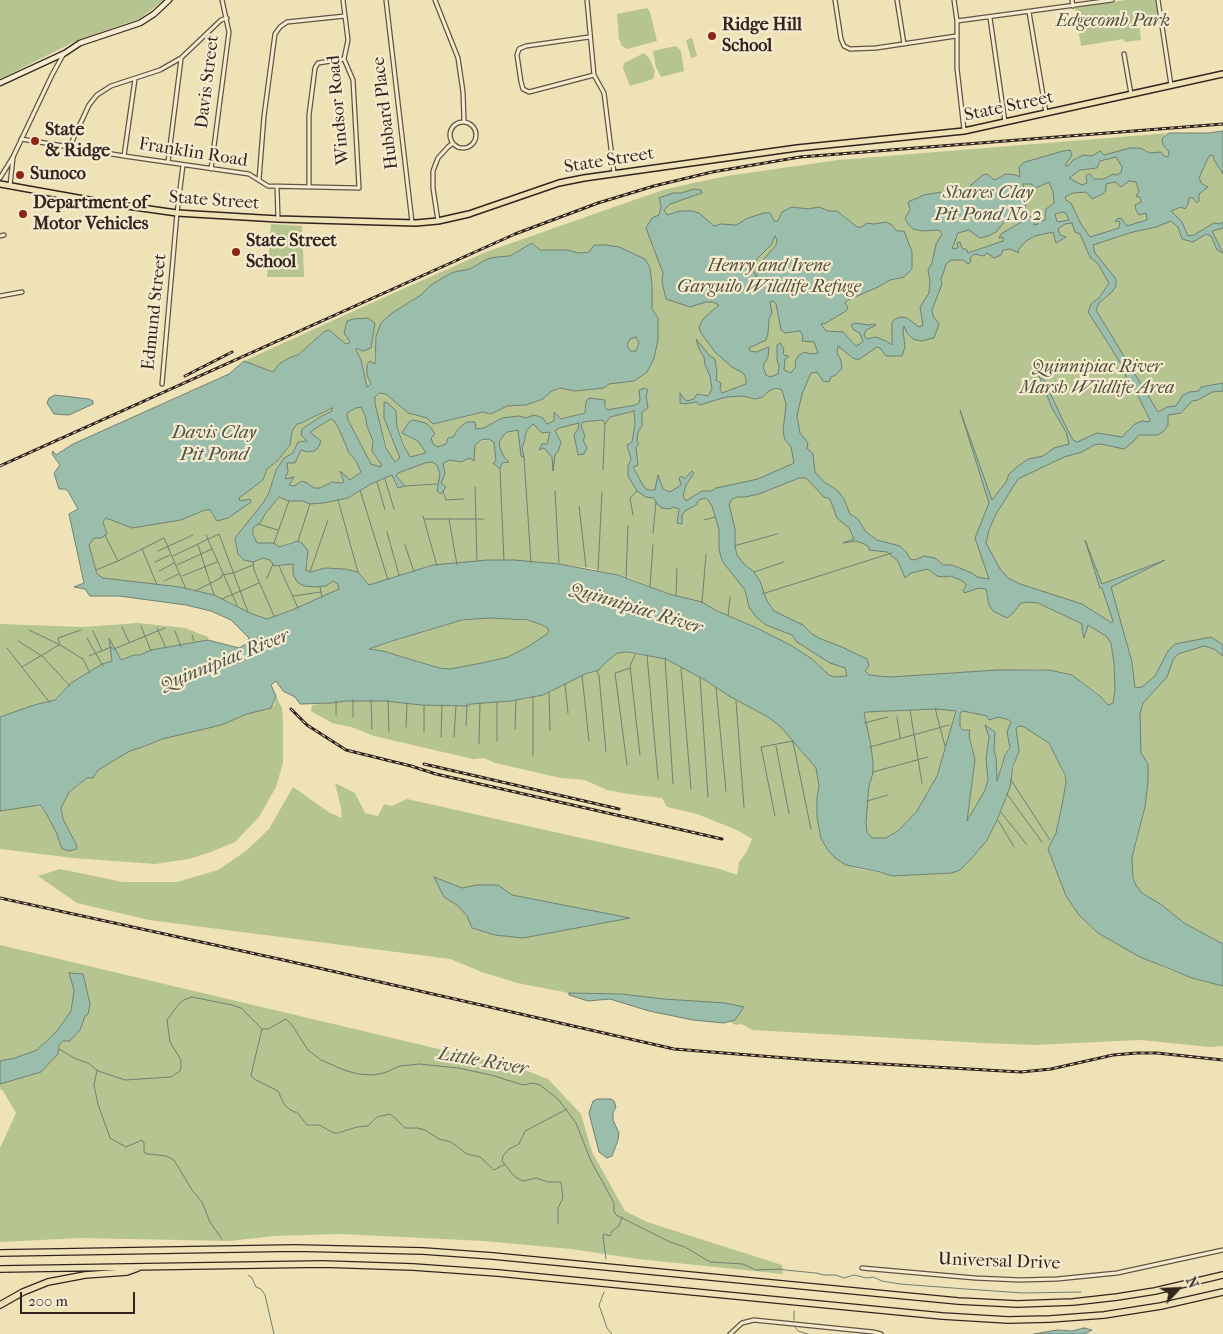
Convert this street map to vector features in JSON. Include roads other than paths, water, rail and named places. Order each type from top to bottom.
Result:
[{"type":"highway","points":[[0,1253],[295,1248],[408,1250],[493,1256],[958,1301],[1018,1304],[1060,1303],[1117,1297],[1160,1290],[1223,1275]]},
{"type":"highway","points":[[0,1269],[323,1264],[437,1268],[933,1315],[1008,1320],[1050,1320],[1104,1315],[1146,1309],[1223,1292]]},
{"type":"highway","points":[[0,1305],[29,1289],[48,1282],[77,1276],[127,1272],[142,1267]]},
{"type":"main road","points":[[0,82],[65,53],[80,43],[140,23],[154,14],[169,0]]},
{"type":"main road","name":"State Street","points":[[0,184],[106,203],[177,213],[278,219],[412,223],[438,221],[468,214],[560,183],[614,173],[806,146],[964,131],[1223,74]]},
{"type":"street","name":"Davis Street","points":[[211,169],[229,32],[222,0]]},
{"type":"street","name":"Windsor Road","points":[[343,0],[348,40],[344,58],[353,80],[359,188]]},
{"type":"street","name":"Hubbard Place","points":[[386,0],[412,223]]},
{"type":"street","points":[[435,0],[458,58],[463,92],[464,121]]},
{"type":"street","points":[[587,0],[594,75],[604,93],[614,173]]},
{"type":"street","points":[[836,0],[841,39],[847,48],[856,50],[956,36]]},
{"type":"street","points":[[897,0],[904,44]]},
{"type":"street","points":[[954,0],[957,21],[957,68],[964,131]]},
{"type":"street","points":[[1072,0],[1073,6]]},
{"type":"street","points":[[957,21],[1112,0]]},
{"type":"street","points":[[1158,0],[1171,85]]},
{"type":"street","points":[[1029,12],[1046,113]]},
{"type":"street","points":[[260,180],[264,116],[275,34],[280,26],[286,22],[345,16]]},
{"type":"street","points":[[68,148],[89,105],[97,95],[111,86],[160,70],[181,58],[221,20],[227,18]]},
{"type":"street","points":[[990,18],[1005,122]]},
{"type":"street","points":[[589,37],[526,46],[519,49],[516,55],[523,89],[529,92],[594,75]]},
{"type":"street","points":[[0,178],[13,157],[56,66],[65,53]]},
{"type":"street","points":[[1124,54],[1131,94]]},
{"type":"street","points":[[168,162],[181,58]]},
{"type":"street","points":[[309,187],[309,115],[315,68],[318,63],[344,58]]},
{"type":"street","points":[[124,156],[135,79]]},
{"type":"street","points":[[464,121],[472,124],[477,132],[473,144],[461,148],[454,143],[450,136],[452,129],[457,123],[464,121]]},
{"type":"street","name":"Franklin Road","points":[[21,139],[68,148],[249,174],[265,185],[359,188]]},
{"type":"street","points":[[438,221],[433,188],[433,171],[438,158],[454,143]]},
{"type":"street","points":[[10,185],[13,157]]},
{"type":"street","name":"Edmund Street","points":[[162,384],[183,165]]},
{"type":"street","points":[[277,186],[278,219]]},
{"type":"street","points":[[0,296],[22,292]]},
{"type":"street","name":"Universal Drive","points":[[862,1268],[1020,1280],[1056,1279],[1116,1273],[1223,1250]]},
{"type":"street","points":[[730,1334],[742,1323],[754,1320],[881,1334]]},
{"type":"water","points":[[1223,131],[1223,174],[1213,155],[1209,156],[1199,178],[1202,184],[1208,187],[1199,194],[1199,201],[1197,203],[1193,198],[1189,198],[1185,209],[1181,207],[1171,211],[1182,222],[1188,236],[1194,235],[1214,223],[1220,224],[1223,222],[1223,228],[1212,231],[1223,253],[1217,250],[1211,236],[1206,234],[1193,242],[1182,239],[1178,227],[1171,221],[1093,245],[1095,253],[1116,279],[1116,286],[1099,303],[1096,310],[1158,412],[1167,407],[1176,406],[1182,396],[1189,392],[1199,391],[1201,387],[1223,383],[1223,391],[1212,392],[1198,400],[1192,401],[1181,413],[1168,415],[1168,425],[1158,435],[1139,435],[1124,449],[1101,444],[1094,445],[1018,479],[996,514],[986,543],[1000,569],[1008,578],[1020,584],[1082,604],[1112,623],[1113,621],[1102,588],[1100,588],[1085,540],[1102,584],[1165,560],[1111,587],[1132,662],[1135,688],[1142,687],[1155,676],[1168,651],[1175,644],[1211,637],[1223,645],[1223,656],[1214,649],[1204,646],[1178,654],[1173,660],[1167,677],[1143,703],[1140,714],[1141,753],[1148,764],[1148,782],[1145,807],[1132,857],[1133,878],[1142,893],[1162,905],[1184,923],[1223,944],[1223,986],[1192,978],[1140,957],[1098,933],[1079,915],[1066,896],[1048,849],[1056,833],[1066,782],[1065,775],[1049,743],[1024,727],[1019,726],[1016,728],[1019,751],[1013,767],[1010,787],[998,818],[987,840],[971,859],[960,870],[952,873],[892,876],[846,865],[835,858],[827,849],[821,838],[817,817],[819,786],[816,768],[780,726],[768,717],[666,659],[627,652],[617,653],[599,670],[585,674],[543,695],[467,706],[421,705],[385,701],[300,704],[295,697],[283,691],[276,681],[271,685],[276,696],[271,708],[247,714],[221,725],[162,739],[130,751],[98,770],[93,778],[87,778],[69,792],[61,808],[63,819],[77,846],[76,849],[70,851],[62,849],[56,832],[40,805],[0,811],[0,717],[55,700],[71,683],[102,664],[112,661],[109,638],[121,660],[151,650],[208,640],[239,648],[246,644],[249,638],[231,620],[211,611],[186,605],[119,596],[90,596],[85,589],[74,587],[84,583],[69,514],[78,509],[68,491],[59,489],[54,473],[60,465],[52,454],[53,451],[56,455],[73,444],[229,374],[244,361],[273,372],[279,364],[298,355],[325,331],[329,330],[346,344],[349,343],[344,333],[347,321],[353,319],[368,318],[375,323],[371,348],[362,351],[357,348],[356,350],[361,360],[367,387],[371,384],[367,375],[367,365],[370,361],[375,364],[376,336],[381,323],[392,313],[421,295],[431,285],[444,277],[454,272],[470,269],[487,259],[510,256],[532,243],[540,250],[568,250],[578,253],[589,252],[594,245],[606,245],[619,247],[645,259],[650,268],[652,309],[658,318],[658,340],[654,358],[647,372],[634,381],[609,384],[604,388],[575,391],[560,388],[552,391],[543,399],[526,405],[507,406],[491,414],[483,412],[433,424],[427,418],[408,413],[386,394],[379,393],[375,397],[375,404],[386,448],[395,462],[400,458],[384,418],[384,402],[388,403],[396,411],[397,427],[410,457],[426,453],[418,441],[402,433],[409,422],[413,420],[426,423],[432,429],[435,434],[431,438],[433,444],[438,447],[446,444],[448,438],[453,437],[459,428],[467,422],[475,422],[476,429],[484,428],[502,418],[519,416],[526,418],[534,415],[543,418],[547,424],[554,421],[554,412],[561,419],[585,413],[586,402],[589,398],[605,400],[607,410],[635,405],[639,403],[639,390],[644,388],[648,390],[646,396],[648,408],[642,412],[642,426],[638,432],[637,441],[639,444],[636,447],[638,465],[633,467],[644,487],[648,490],[655,490],[658,475],[663,489],[670,492],[681,485],[679,478],[682,476],[684,479],[692,471],[694,473],[686,485],[683,496],[686,501],[702,491],[711,491],[716,488],[758,479],[794,463],[791,447],[785,440],[783,432],[786,404],[782,390],[776,388],[769,391],[763,397],[755,399],[743,396],[726,397],[700,405],[696,402],[680,403],[680,393],[687,401],[694,399],[697,394],[708,396],[712,389],[704,357],[696,339],[710,356],[715,359],[716,380],[721,383],[720,389],[722,393],[746,384],[746,378],[743,373],[732,367],[715,352],[701,333],[699,327],[703,319],[719,305],[713,302],[706,302],[690,307],[666,299],[662,282],[663,273],[646,228],[652,218],[659,215],[661,206],[659,198],[694,189],[701,190],[702,193],[670,204],[664,210],[667,215],[680,211],[699,213],[714,226],[721,224],[736,225],[748,218],[764,213],[770,213],[774,221],[778,221],[782,212],[792,207],[808,209],[819,207],[829,211],[837,211],[857,227],[862,227],[866,223],[886,222],[897,231],[904,231],[912,252],[912,269],[904,277],[890,280],[848,300],[845,303],[848,307],[846,311],[821,324],[826,331],[843,332],[856,346],[863,342],[860,333],[854,330],[851,325],[855,323],[875,324],[866,330],[864,335],[867,339],[876,337],[892,345],[892,322],[895,319],[907,318],[919,327],[923,325],[920,307],[929,293],[930,281],[928,270],[932,263],[936,244],[942,234],[939,230],[922,231],[913,229],[905,218],[910,210],[908,202],[924,195],[941,192],[947,194],[958,189],[961,190],[964,197],[971,185],[983,175],[987,174],[994,180],[1005,174],[1020,177],[1019,167],[1025,162],[1063,151],[1070,150],[1072,155],[1065,165],[1068,166],[1073,160],[1083,155],[1092,156],[1100,151],[1104,155],[1130,148],[1140,148],[1150,153],[1161,152],[1164,156],[1168,157],[1169,152],[1163,145],[1162,139],[1169,133]],"holes":[[[1116,157],[1122,167],[1121,172],[1117,175],[1113,174],[1104,179],[1094,179],[1088,174],[1086,176],[1087,183],[1082,185],[1069,178],[1080,170],[1097,168],[1100,161]],[[1129,181],[1136,182],[1139,192],[1136,195],[1140,197],[1141,202],[1135,205],[1136,210],[1139,215],[1146,213],[1147,220],[1127,226],[1121,218],[1117,219],[1115,221],[1120,222],[1119,228],[1090,237],[1081,224],[1071,203],[1065,197],[1073,193],[1086,192],[1092,199],[1103,194],[1106,190],[1106,184],[1115,182],[1121,187]],[[1049,182],[1053,192],[1054,203],[1046,209],[1045,220],[1034,225],[1035,219],[1031,216],[1001,234],[999,238],[1003,237],[1003,241],[968,253],[967,250],[962,248],[960,242],[957,243],[958,248],[952,249],[958,233],[969,230],[980,238],[988,236],[996,232],[1009,216],[1025,207],[1028,199],[1023,184],[1031,184],[1036,188]],[[1066,213],[1069,220],[1057,222],[1055,214]],[[1072,223],[1075,232],[1080,234],[1090,257],[1098,264],[1109,283],[1099,298],[1091,304],[1088,312],[1122,366],[1130,387],[1137,394],[1150,420],[1149,422],[1142,421],[1135,424],[1122,437],[1097,433],[1077,442],[1073,440],[1033,361],[1052,408],[1066,432],[1069,444],[1054,448],[1043,456],[1028,459],[1018,466],[1009,474],[1006,482],[992,500],[960,410],[989,503],[975,538],[989,579],[977,577],[952,565],[943,565],[935,558],[924,556],[915,560],[910,559],[900,546],[877,540],[866,532],[858,519],[850,514],[844,499],[837,490],[824,482],[815,472],[813,454],[807,448],[808,443],[800,433],[797,416],[802,394],[811,373],[817,372],[823,381],[829,382],[831,377],[836,375],[842,368],[841,360],[837,353],[838,346],[858,360],[877,347],[886,356],[902,356],[905,347],[904,326],[907,333],[913,339],[921,341],[934,338],[939,324],[933,316],[932,310],[942,284],[941,279],[946,264],[951,260],[963,260],[968,264],[971,262],[970,258],[974,254],[984,256],[987,253],[994,258],[1001,255],[1003,250],[1010,249],[1019,253],[1018,250],[1026,241],[1035,236],[1053,232],[1056,243],[1066,237],[1060,235],[1058,229],[1065,224]],[[775,236],[777,240],[776,245],[758,266],[756,277],[753,269],[757,259],[771,245]],[[773,301],[776,304],[781,330],[785,333],[800,331],[803,336],[802,341],[814,342],[818,353],[810,354],[805,352],[799,355],[795,361],[796,366],[791,373],[784,370],[785,359],[789,357],[783,353],[784,349],[780,343],[777,345],[778,374],[770,377],[766,375],[763,366],[768,357],[769,347],[756,352],[750,351],[749,348],[766,340],[769,319],[772,313],[770,302]],[[636,337],[639,343],[636,351],[630,351],[627,345],[630,339]],[[361,407],[373,441],[372,451],[381,467],[371,464],[348,420],[347,413]],[[332,408],[332,411],[302,429],[301,435],[307,441],[298,442],[293,453],[284,458],[276,470],[269,493],[263,503],[235,538],[238,554],[244,560],[253,562],[263,558],[270,560],[274,566],[293,564],[293,574],[297,582],[304,586],[326,586],[333,581],[338,584],[339,589],[267,619],[252,614],[214,595],[180,587],[103,578],[97,574],[89,545],[94,538],[101,538],[107,534],[103,522],[106,518],[132,528],[181,520],[205,510],[210,510],[217,521],[228,518],[251,502],[250,499],[240,501],[239,498],[263,480],[267,469],[277,461],[290,445],[292,431],[297,424]],[[634,411],[635,424],[632,442],[627,445],[631,459],[628,466],[628,476],[637,491],[646,497],[654,498],[662,508],[670,509],[673,507],[679,509],[677,523],[682,524],[682,515],[685,511],[696,505],[699,500],[705,498],[708,500],[712,506],[719,530],[719,549],[722,561],[745,590],[749,607],[756,617],[766,625],[792,635],[797,642],[830,663],[845,668],[847,676],[835,677],[829,675],[812,659],[792,646],[702,602],[669,594],[618,575],[559,564],[488,560],[433,565],[369,585],[358,572],[325,568],[311,572],[306,570],[308,551],[298,541],[279,547],[274,543],[257,543],[253,534],[253,528],[261,522],[279,497],[289,501],[303,501],[310,504],[323,503],[348,498],[371,484],[392,475],[398,488],[405,486],[396,476],[398,473],[425,463],[432,462],[437,465],[440,474],[437,491],[441,494],[446,487],[441,483],[445,474],[443,463],[450,460],[461,462],[470,458],[474,461],[475,445],[481,440],[489,439],[494,442],[496,461],[493,463],[500,469],[502,463],[509,462],[504,457],[500,448],[499,442],[503,436],[507,432],[518,430],[521,456],[524,457],[522,448],[525,436],[527,430],[533,424],[542,433],[550,432],[547,444],[542,444],[539,450],[544,448],[552,457],[553,471],[555,455],[561,442],[555,431],[559,428],[579,423],[574,435],[578,455],[584,454],[587,448],[583,440],[585,436],[581,426],[583,422],[603,420],[605,424],[610,417]],[[331,419],[339,429],[349,453],[356,461],[361,472],[350,480],[340,471],[344,482],[332,482],[320,488],[314,488],[302,481],[294,486],[289,485],[294,477],[285,479],[288,472],[287,463],[295,463],[301,450],[308,452],[318,448],[321,441],[310,432]],[[799,478],[806,478],[824,497],[830,499],[837,518],[849,528],[854,539],[843,543],[856,541],[869,547],[869,550],[887,552],[898,561],[905,578],[911,573],[928,569],[937,576],[950,576],[961,580],[966,584],[963,590],[964,593],[979,588],[986,589],[989,605],[993,611],[1007,618],[1021,603],[1028,602],[1038,603],[1082,624],[1084,638],[1088,625],[1106,636],[1111,643],[1115,689],[1113,703],[1108,705],[1100,696],[1072,675],[1049,670],[998,670],[890,677],[869,675],[865,671],[869,666],[867,659],[821,639],[812,634],[803,625],[774,611],[767,601],[760,581],[737,555],[735,529],[729,504],[732,499],[759,494]],[[489,618],[528,620],[545,626],[549,630],[547,634],[529,646],[508,657],[450,669],[439,668],[383,651],[369,649],[462,620]],[[936,709],[956,711],[937,776],[917,811],[899,830],[886,838],[872,838],[867,832],[869,786],[873,773],[871,746],[864,713],[866,712]],[[963,711],[987,716],[989,720],[999,717],[1011,722],[1007,732],[1010,748],[1005,755],[997,781],[994,751],[995,732],[985,725],[989,737],[986,759],[988,780],[985,790],[967,821],[975,760],[969,735],[970,730],[963,730],[960,727],[960,713]]]},
{"type":"water","points":[[55,395],[89,399],[93,401],[93,404],[69,415],[54,414],[47,403],[49,398]]},
{"type":"water","points":[[434,877],[462,888],[477,885],[498,885],[512,895],[630,918],[523,938],[495,935],[472,928],[467,916],[457,905],[444,897]]},
{"type":"water","points":[[69,973],[83,974],[90,1004],[88,1014],[85,1016],[80,1030],[70,1041],[63,1041],[59,1045],[58,1054],[41,1072],[0,1084],[0,1061],[37,1050],[57,1031],[71,1011],[74,990]]},
{"type":"water","points":[[569,993],[621,994],[725,1003],[744,1007],[735,1020],[724,1023],[693,1020],[649,1011],[610,999],[588,1001],[569,995]]},
{"type":"water","points":[[611,1099],[616,1107],[613,1113],[613,1120],[619,1133],[618,1140],[612,1156],[607,1158],[599,1152],[589,1113],[593,1101]]},
{"type":"water","points":[[1084,1328],[1092,1330],[1081,1334],[1034,1334],[1057,1330],[1072,1331]]},
{"type":"waterway","points":[[603,470],[605,424]]},
{"type":"waterway","points":[[524,457],[531,563]]},
{"type":"waterway","points":[[500,469],[504,561]]},
{"type":"waterway","points":[[385,479],[394,509]]},
{"type":"waterway","points":[[377,482],[385,510]]},
{"type":"waterway","points":[[405,486],[437,484]]},
{"type":"waterway","points":[[475,487],[477,561]]},
{"type":"waterway","points":[[360,490],[388,580]]},
{"type":"waterway","points":[[443,491],[446,500],[464,499]]},
{"type":"waterway","points":[[555,491],[559,563]]},
{"type":"waterway","points":[[633,515],[630,498],[637,491]]},
{"type":"waterway","points":[[598,571],[602,492]]},
{"type":"waterway","points":[[338,500],[358,572]]},
{"type":"waterway","points":[[274,543],[289,501]]},
{"type":"waterway","points":[[653,533],[656,502]]},
{"type":"waterway","points":[[298,541],[310,504]]},
{"type":"waterway","points":[[579,506],[586,567]]},
{"type":"waterway","points":[[423,516],[437,566]]},
{"type":"waterway","points":[[704,520],[715,517]]},
{"type":"waterway","points":[[425,519],[484,519]]},
{"type":"waterway","points":[[449,519],[457,565]]},
{"type":"waterway","points":[[310,572],[328,520]]},
{"type":"waterway","points":[[258,524],[278,530]]},
{"type":"waterway","points":[[626,578],[628,526]]},
{"type":"waterway","points":[[387,532],[399,575]]},
{"type":"waterway","points":[[173,556],[219,534],[248,612]]},
{"type":"waterway","points":[[734,546],[777,534]]},
{"type":"waterway","points":[[105,535],[118,561],[164,538],[186,589]]},
{"type":"waterway","points":[[158,551],[193,535]]},
{"type":"waterway","points":[[206,535],[237,605]]},
{"type":"waterway","points":[[198,545],[214,595]]},
{"type":"waterway","points":[[405,545],[414,572]]},
{"type":"waterway","points":[[650,587],[653,545]]},
{"type":"waterway","points":[[142,549],[157,585]]},
{"type":"waterway","points":[[177,565],[212,549]]},
{"type":"waterway","points":[[762,594],[892,553]]},
{"type":"waterway","points":[[702,603],[706,554]]},
{"type":"waterway","points":[[155,562],[170,555]]},
{"type":"waterway","points":[[96,570],[118,561]]},
{"type":"waterway","points":[[182,576],[217,562]]},
{"type":"waterway","points":[[253,562],[254,570],[274,616]]},
{"type":"waterway","points":[[754,572],[784,562]]},
{"type":"waterway","points":[[159,571],[174,563]]},
{"type":"waterway","points":[[267,578],[273,564]]},
{"type":"waterway","points":[[195,591],[221,578],[222,575],[253,565]]},
{"type":"waterway","points":[[279,566],[298,608]]},
{"type":"waterway","points":[[676,595],[677,568]]},
{"type":"waterway","points":[[164,581],[179,574]]},
{"type":"waterway","points":[[222,599],[259,583]]},
{"type":"waterway","points":[[320,587],[322,597]]},
{"type":"waterway","points":[[293,596],[321,592]]},
{"type":"waterway","points":[[728,616],[730,597]]},
{"type":"waterway","points":[[141,626],[151,651]]},
{"type":"waterway","points":[[122,627],[129,642]]},
{"type":"waterway","points":[[157,628],[166,648]]},
{"type":"waterway","points":[[114,649],[165,628]]},
{"type":"waterway","points":[[29,630],[60,645]]},
{"type":"waterway","points":[[81,630],[58,638],[60,645],[83,659],[90,673]]},
{"type":"waterway","points":[[93,631],[102,651]]},
{"type":"waterway","points":[[175,631],[181,647]]},
{"type":"waterway","points":[[192,635],[194,641]]},
{"type":"waterway","points":[[87,638],[103,666]]},
{"type":"waterway","points":[[18,641],[42,656],[70,686]]},
{"type":"waterway","points":[[22,667],[59,645]]},
{"type":"waterway","points":[[89,656],[111,647],[112,649]]},
{"type":"waterway","points":[[7,648],[50,703]]},
{"type":"waterway","points":[[635,655],[630,666],[640,755]]},
{"type":"waterway","points":[[647,655],[658,779]]},
{"type":"waterway","points":[[665,658],[673,784]]},
{"type":"waterway","points":[[627,765],[615,673],[631,668]]},
{"type":"waterway","points":[[681,668],[691,789]]},
{"type":"waterway","points":[[597,671],[606,752]]},
{"type":"waterway","points":[[582,675],[589,741]]},
{"type":"waterway","points":[[700,677],[708,797]]},
{"type":"waterway","points":[[565,684],[568,713]]},
{"type":"waterway","points":[[716,687],[726,791]]},
{"type":"waterway","points":[[549,693],[550,730]]},
{"type":"waterway","points":[[533,696],[533,756]]},
{"type":"waterway","points":[[353,700],[353,717]]},
{"type":"waterway","points":[[371,700],[372,729]]},
{"type":"waterway","points":[[388,700],[389,732]]},
{"type":"waterway","points":[[515,729],[516,700]]},
{"type":"waterway","points":[[336,701],[336,715]]},
{"type":"waterway","points":[[736,701],[744,807]]},
{"type":"waterway","points":[[497,702],[497,741]]},
{"type":"waterway","points":[[406,727],[407,703]]},
{"type":"waterway","points":[[479,744],[480,703]]},
{"type":"waterway","points":[[466,726],[467,704]]},
{"type":"waterway","points":[[441,737],[442,705]]},
{"type":"waterway","points":[[424,706],[424,732]]},
{"type":"waterway","points":[[454,737],[456,706]]},
{"type":"waterway","points":[[935,708],[945,746]]},
{"type":"waterway","points":[[910,710],[922,783]]},
{"type":"waterway","points":[[864,723],[888,717]]},
{"type":"waterway","points":[[897,717],[900,738]]},
{"type":"waterway","points":[[870,747],[949,725]]},
{"type":"waterway","points":[[775,816],[761,747],[793,741]]},
{"type":"waterway","points":[[793,742],[811,829]]},
{"type":"waterway","points":[[776,746],[789,814]]},
{"type":"waterway","points":[[873,772],[928,757]]},
{"type":"waterway","points":[[1011,780],[1050,840]]},
{"type":"waterway","points":[[1007,794],[1042,842]]},
{"type":"waterway","points":[[867,801],[888,795]]},
{"type":"waterway","points":[[1000,811],[1027,845]]},
{"type":"waterway","points":[[998,820],[1014,847]]},
{"type":"waterway","name":"Little River","points":[[59,1049],[76,1059],[88,1063],[98,1071],[125,1080],[171,1077],[180,1071],[181,1060],[170,1042],[167,1020],[178,1005],[192,997],[232,1005],[241,1008],[262,1029],[268,1029],[286,1019],[308,1050],[321,1060],[358,1074],[373,1075],[384,1073],[400,1066],[419,1064],[458,1068],[491,1075],[523,1085],[533,1083],[540,1085],[558,1099],[576,1123],[591,1161],[614,1203],[616,1215],[670,1242],[685,1247],[710,1262],[743,1264],[756,1270],[781,1269],[836,1275],[844,1278],[854,1275],[867,1278],[873,1277],[882,1281],[900,1284],[1023,1293],[1081,1292]]},
{"type":"waterway","points":[[262,1029],[251,1075],[254,1079],[278,1091],[284,1104],[289,1109],[297,1112],[307,1125],[319,1125],[334,1133],[338,1133],[357,1127],[368,1126],[377,1117],[390,1114],[405,1128],[425,1130],[439,1139],[451,1142],[467,1154],[480,1157],[494,1170],[505,1164]]},
{"type":"waterway","points":[[97,1070],[94,1085],[98,1104],[110,1138],[126,1147],[142,1140],[144,1152],[166,1156],[174,1160],[192,1190],[202,1202],[210,1222],[222,1239]]},
{"type":"waterway","points":[[558,1224],[558,1208],[563,1198],[561,1182],[548,1182],[536,1178],[523,1181],[515,1177],[502,1161],[503,1156],[509,1149],[519,1144],[525,1131],[567,1109]]},
{"type":"waterway","points":[[606,1259],[603,1236],[604,1234],[610,1236],[612,1231],[619,1226],[622,1217]]},
{"type":"waterway","points":[[248,1275],[252,1278],[256,1287],[261,1289],[265,1295],[274,1334]]},
{"type":"waterway","points":[[604,1292],[599,1305],[607,1328],[612,1334]]},
{"type":"waterway","name":"Little River","points":[[794,1311],[794,1320]]},
{"type":"waterway","name":"Little River","points":[[795,1327],[798,1331],[808,1334]]},
{"type":"railway","points":[[0,466],[515,234],[598,203],[654,186],[712,172],[800,157],[1223,124]]},
{"type":"railway","points":[[185,376],[232,352]]},
{"type":"railway","points":[[291,709],[307,725],[346,750],[436,774],[722,839]]},
{"type":"railway","points":[[424,764],[619,809]]},
{"type":"railway","points":[[0,898],[674,1049],[812,1060],[1021,1072],[1051,1069],[1113,1055],[1137,1053],[1157,1053],[1223,1060]]},
{"type":"place","name":"Ridge Hill School","points":[[712,36]]},
{"type":"place","name":"State & Ridge","points":[[35,141]]},
{"type":"place","name":"Sunoco","points":[[20,175]]},
{"type":"place","name":"Department of Motor Vehicles","points":[[23,214]]},
{"type":"place","name":"State Street School","points":[[236,252]]},
{"type":"park label","name":"Edgecomb Park","points":[[1113,22]]},
{"type":"park label","name":"Henry and Irene Garguilo Wildlife Refuge","points":[[769,277]]},
{"type":"park label","name":"Quinnipiac River Marsh Wildlife Area","points":[[1097,378]]},
{"type":"water label","name":"Shares Clay Pit Pond No 2","points":[[988,204]]},
{"type":"water label","name":"Davis Clay Pit Pond","points":[[214,444]]},
{"type":"water label","name":"Quinnipiac River","points":[[636,609]]},
{"type":"water label","name":"Quinnipiac River","points":[[225,661]]}]
